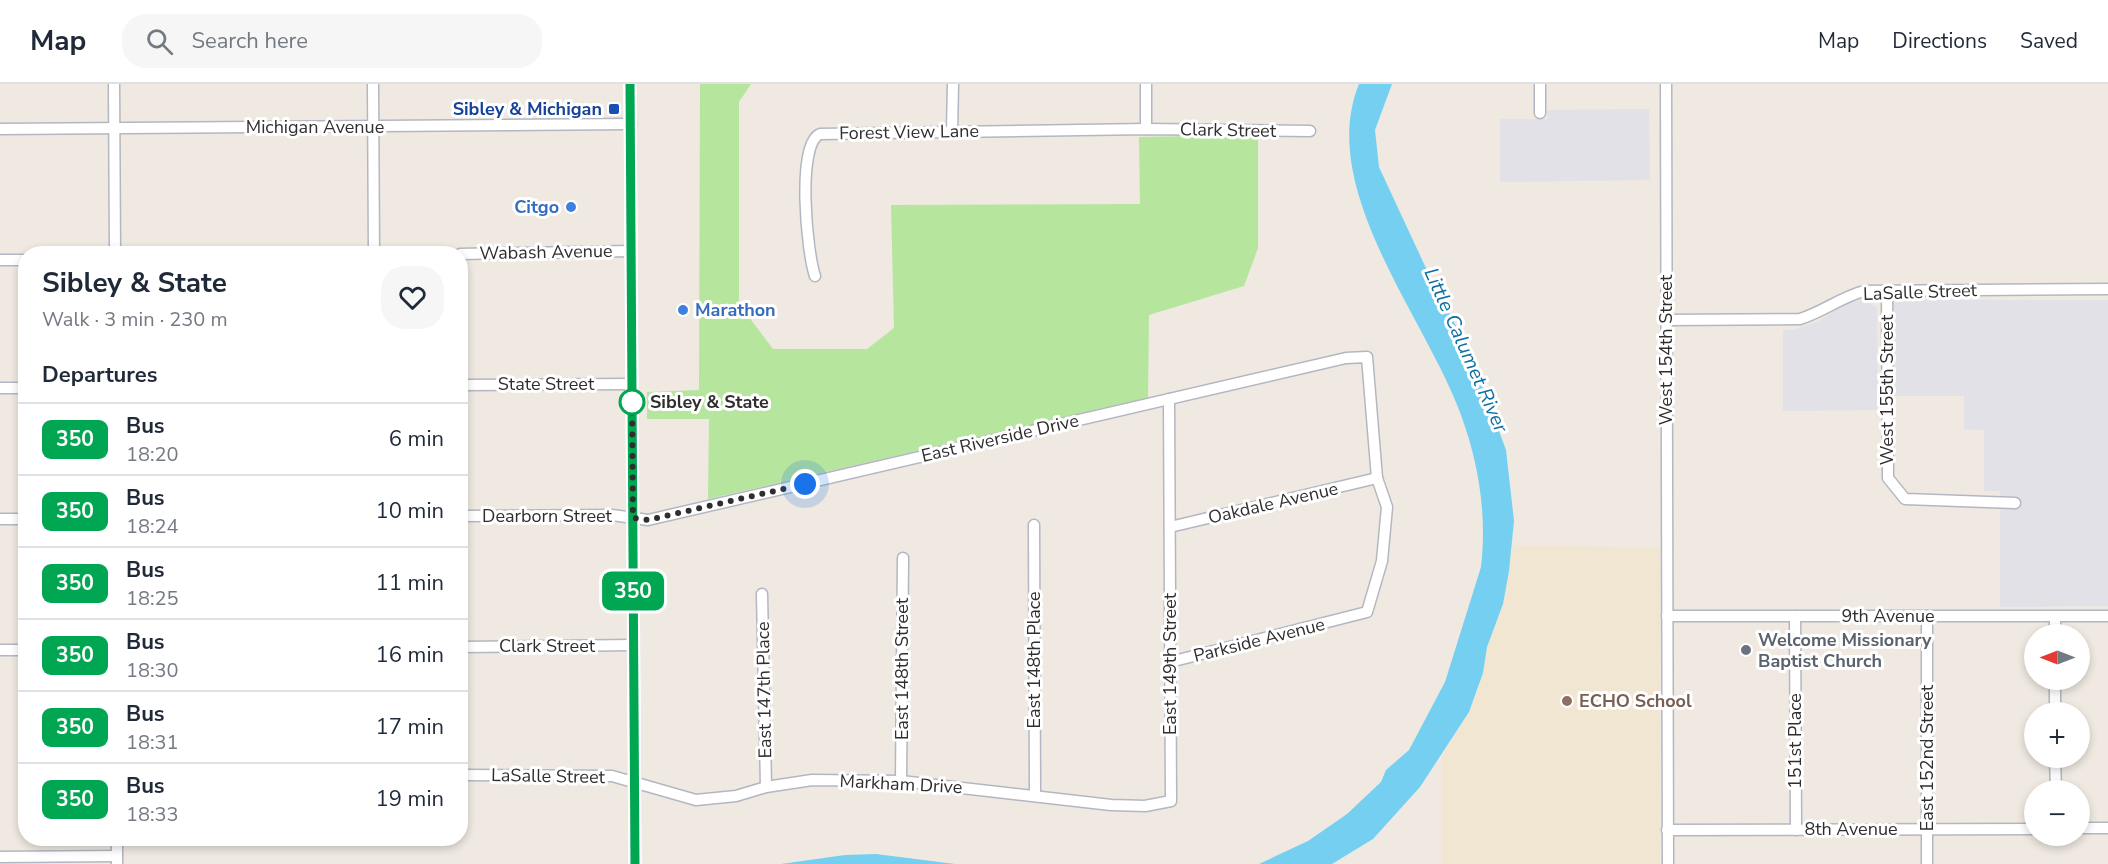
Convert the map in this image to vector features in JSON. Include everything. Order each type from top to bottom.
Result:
[{"type":"main road","points":[[630,84],[635,864]]},
{"type":"street","points":[[114,84],[115,246]]},
{"type":"street","points":[[374,84],[374,246]]},
{"type":"street","points":[[952,131],[953,84]]},
{"type":"street","points":[[1146,84],[1146,129]]},
{"type":"street","points":[[1540,84],[1540,112]]},
{"type":"street","name":"West 154th Street","points":[[1666,84],[1668,864]]},
{"type":"street","name":"Michigan Avenue","points":[[0,129],[631,124]]},
{"type":"street","name":"Forest View Lane","points":[[815,276],[807,235],[808,153],[814,136],[828,132],[1146,129]]},
{"type":"street","name":"Clark Street","points":[[1146,129],[1310,131]]},
{"type":"street","name":"Wabash Avenue","points":[[468,254],[631,251]]},
{"type":"street","points":[[0,260],[18,260]]},
{"type":"street","name":"LaSalle Street","points":[[1666,320],[1800,319],[1818,313],[1847,296],[1864,291],[2108,289]]},
{"type":"street","name":"West 155th Street","points":[[1887,290],[1888,478],[1905,499],[1921,502],[2015,503]]},
{"type":"street","name":"East Riverside Drive","points":[[633,518],[648,520],[1346,358],[1367,357],[1377,478]]},
{"type":"street","name":"State Street","points":[[468,385],[632,384]]},
{"type":"street","points":[[0,388],[18,388]]},
{"type":"street","name":"East 149th Street","points":[[1169,399],[1171,801]]},
{"type":"street","name":"Oakdale Avenue","points":[[1170,527],[1377,478]]},
{"type":"street","name":"Parkside Avenue","points":[[1170,662],[1367,612],[1382,561],[1387,507],[1377,478]]},
{"type":"street","name":"Dearborn Street","points":[[468,516],[612,515],[633,518]]},
{"type":"street","points":[[0,519],[18,519]]},
{"type":"street","name":"East 148th Place","points":[[1034,525],[1035,794]]},
{"type":"street","name":"East 148th Street","points":[[901,781],[903,558]]},
{"type":"street","name":"East 147th Place","points":[[762,594],[766,787]]},
{"type":"street","name":"9th Avenue","points":[[1667,616],[2108,616]]},
{"type":"street","name":"151st Place","points":[[1795,616],[1796,830]]},
{"type":"street","name":"East 152nd Street","points":[[1927,616],[1927,864]]},
{"type":"street","points":[[2055,617],[2055,624]]},
{"type":"street","name":"Clark Street","points":[[468,647],[634,645]]},
{"type":"street","points":[[0,650],[18,650]]},
{"type":"street","name":"LaSalle Street","points":[[468,775],[612,776],[634,783]]},
{"type":"street","name":"Markham Drive","points":[[634,783],[696,800],[736,796],[766,787],[812,780],[901,781],[1035,794],[1111,805],[1145,806],[1171,801]]},
{"type":"street","points":[[2090,828],[2108,828]]},
{"type":"street","name":"8th Avenue","points":[[1667,830],[2024,829]]},
{"type":"street","points":[[0,856],[117,860]]},
{"type":"shaded area","points":[[1649,109],[1650,180],[1500,182],[1500,119],[1547,119],[1547,110]]},
{"type":"shaded area","points":[[1863,299],[1877,307],[1878,410],[1783,411],[1783,330],[1793,330],[1819,321],[1841,306]]},
{"type":"shaded area","points":[[1893,300],[2108,300],[2108,606],[2000,607],[2000,491],[1984,491],[1984,430],[1964,429],[1964,396],[1893,396]]},
{"type":"shaded area","name":"ECHO School","points":[[1513,545],[1660,548],[1660,864],[1441,864],[1442,757],[1469,712],[1478,691],[1487,647],[1503,604]]},
{"type":"green space","points":[[700,84],[751,84],[739,102],[739,304],[773,349],[867,349],[894,328],[891,205],[1140,204],[1139,137],[1258,135],[1258,248],[1244,286],[1149,315],[1148,398],[708,499],[709,419],[647,419],[647,392],[699,390]]},
{"type":"water","name":"Little Calumet River","points":[[1359,84],[1392,84],[1375,130],[1379,167],[1425,266],[1471,355],[1506,450],[1514,521],[1509,571],[1503,604],[1487,647],[1483,673],[1469,712],[1420,787],[1373,839],[1332,864],[1259,864],[1308,841],[1347,814],[1381,782],[1386,770],[1409,750],[1445,682],[1481,567],[1482,509],[1477,471],[1467,433],[1445,378],[1381,253],[1363,210],[1352,167],[1350,124]]},
{"type":"water","points":[[876,854],[955,864],[781,864],[845,855]]},
{"type":"bus line","name":"350","points":[[630,84],[635,864]]},
{"type":"place","name":"Sibley & Michigan","points":[[614,109]]},
{"type":"place","name":"Citgo","points":[[571,207]]},
{"type":"place","name":"Marathon","points":[[683,310]]},
{"type":"place","name":"Sibley & State","points":[[632,402]]},
{"type":"place","name":"Welcome Missionary Baptist Church","points":[[1746,650]]},
{"type":"place","name":"ECHO School","points":[[1567,701]]},
{"type":"route","points":[[632,402],[633,518],[648,520],[805,484]]}]
